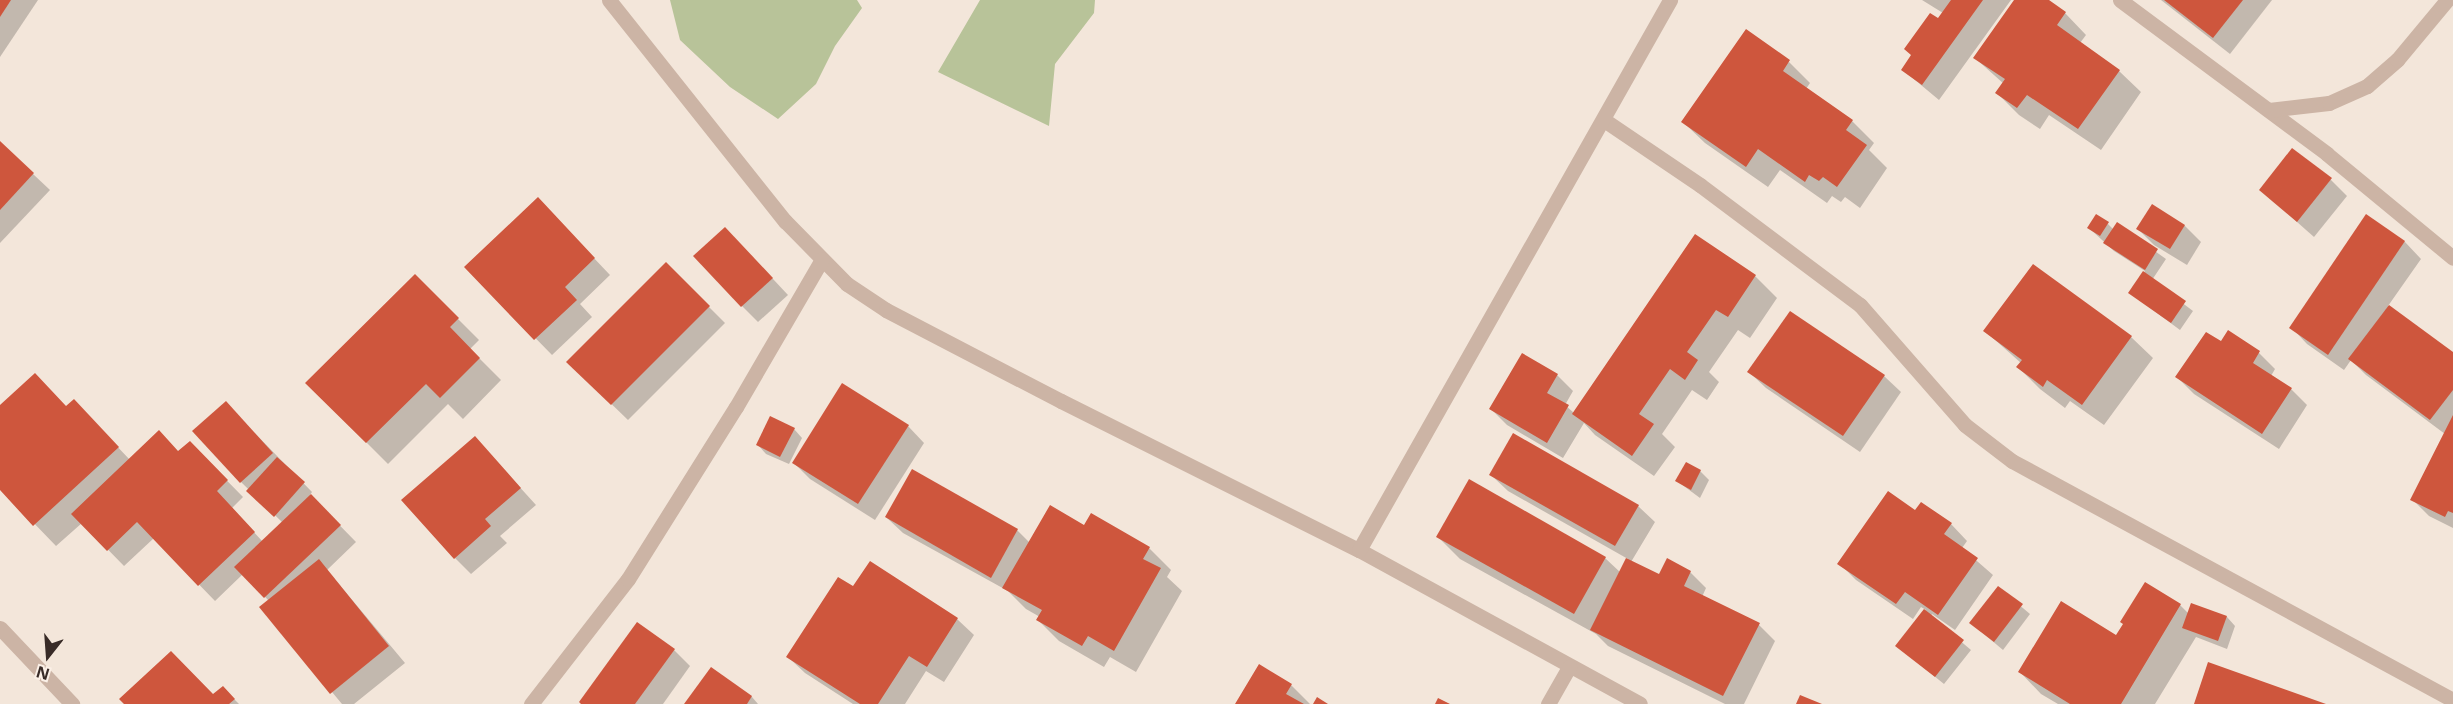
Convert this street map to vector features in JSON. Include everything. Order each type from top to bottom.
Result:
[{"type":"street","points":[[609,0],[785,221],[847,284],[886,310],[1359,550],[1640,704]]},
{"type":"street","points":[[1359,550],[1670,0]]},
{"type":"street","points":[[2120,0],[2327,154],[2453,258]]},
{"type":"street","points":[[2269,110],[2329,103],[2367,86],[2397,60],[2447,0]]},
{"type":"street","points":[[1604,120],[1700,185],[1860,305],[1965,425],[2012,461],[2453,700]]},
{"type":"street","points":[[531,704],[628,579],[736,407],[822,259]]},
{"type":"street","points":[[0,628],[72,704]]},
{"type":"street","points":[[1548,704],[1569,667]]},
{"type":"green space","points":[[670,0],[857,0],[862,8],[835,46],[816,84],[778,119],[730,87],[680,40]]},
{"type":"green space","points":[[980,0],[1095,0],[1094,13],[1055,64],[1049,126],[938,72]]},
{"type":"building","points":[[0,0],[11,0],[0,17]]},
{"type":"building","points":[[1951,0],[1983,0],[1922,85],[1901,70],[1911,55],[1904,49],[1930,13],[1938,18]]},
{"type":"building","points":[[2014,0],[2049,0],[2066,12],[2057,25],[2120,70],[2078,129],[2027,95],[2017,108],[1995,93],[2005,79],[1973,58]]},
{"type":"building","points":[[2164,0],[2243,0],[2213,38]]},
{"type":"building","points":[[1746,29],[1790,60],[1783,71],[1853,120],[1846,130],[1867,145],[1837,187],[1823,177],[1819,181],[1809,175],[1805,182],[1758,149],[1746,167],[1681,122]]},
{"type":"building","points":[[0,141],[34,173],[0,210]]},
{"type":"building","points":[[2292,148],[2332,178],[2297,222],[2259,190]]},
{"type":"building","points":[[538,197],[595,258],[565,287],[577,300],[534,340],[464,267]]},
{"type":"building","points":[[2152,204],[2185,225],[2170,249],[2136,229]]},
{"type":"building","points":[[2096,214],[2109,222],[2100,236],[2087,228]]},
{"type":"building","points":[[2366,214],[2405,241],[2328,355],[2289,328]]},
{"type":"building","points":[[2117,222],[2158,249],[2145,270],[2103,243]]},
{"type":"building","points":[[725,227],[773,278],[741,307],[693,256]]},
{"type":"building","points":[[1695,234],[1756,275],[1728,317],[1716,310],[1687,352],[1698,360],[1685,380],[1670,369],[1639,414],[1654,424],[1632,456],[1572,414]]},
{"type":"building","points":[[666,262],[710,306],[611,405],[566,362]]},
{"type":"building","points":[[2033,264],[2132,336],[2082,405],[2047,380],[2043,387],[2016,367],[2022,360],[1983,331]]},
{"type":"building","points":[[2143,271],[2186,301],[2171,323],[2128,293]]},
{"type":"building","points":[[415,274],[459,318],[450,327],[480,358],[440,398],[426,384],[366,443],[305,383]]},
{"type":"building","points":[[2389,305],[2453,352],[2453,390],[2430,420],[2348,359]]},
{"type":"building","points":[[1790,311],[1885,375],[1843,436],[1747,372]]},
{"type":"building","points":[[2228,330],[2260,351],[2253,363],[2292,388],[2262,434],[2175,377],[2206,332],[2221,341]]},
{"type":"building","points":[[1522,353],[1558,374],[1547,393],[1569,405],[1547,443],[1489,409]]},
{"type":"building","points":[[35,373],[66,406],[74,399],[119,447],[33,526],[0,490],[0,405]]},
{"type":"building","points":[[842,383],[909,425],[858,504],[792,463]]},
{"type":"building","points":[[226,401],[273,453],[240,483],[192,431]]},
{"type":"building","points":[[2453,415],[2453,513],[2448,511],[2445,517],[2410,500]]},
{"type":"building","points":[[770,416],[795,428],[780,457],[756,445]]},
{"type":"building","points":[[159,430],[178,451],[190,441],[228,480],[217,491],[255,532],[198,586],[137,522],[107,551],[71,514]]},
{"type":"building","points":[[1513,433],[1639,505],[1615,546],[1489,475]]},
{"type":"building","points":[[475,436],[521,488],[485,519],[491,526],[454,559],[401,500]]},
{"type":"building","points":[[277,457],[305,482],[274,517],[246,491]]},
{"type":"building","points":[[1686,462],[1701,470],[1691,490],[1675,481]]},
{"type":"building","points":[[912,469],[1018,529],[991,578],[885,517]]},
{"type":"building","points":[[1469,479],[1606,557],[1574,614],[1436,537]]},
{"type":"building","points":[[1888,491],[1915,510],[1921,502],[1952,523],[1944,534],[1978,558],[1938,615],[1905,592],[1896,604],[1837,564]]},
{"type":"building","points":[[311,494],[341,525],[264,598],[234,567]]},
{"type":"building","points":[[1050,505],[1084,525],[1091,513],[1150,547],[1143,559],[1161,568],[1114,651],[1088,636],[1082,646],[1036,620],[1042,610],[1002,588]]},
{"type":"building","points":[[1626,558],[1659,574],[1667,558],[1691,571],[1684,586],[1760,623],[1723,696],[1590,630]]},
{"type":"building","points":[[319,559],[389,646],[330,694],[259,607]]},
{"type":"building","points":[[870,561],[958,618],[927,667],[909,656],[878,704],[860,704],[786,657],[838,577],[853,586]]},
{"type":"building","points":[[2145,582],[2181,604],[2121,704],[2070,704],[2018,672],[2061,601],[2116,635],[2123,624],[2120,622]]},
{"type":"building","points":[[1998,586],[2023,604],[1994,642],[1969,623]]},
{"type":"building","points":[[2191,603],[2227,616],[2218,641],[2182,628]]},
{"type":"building","points":[[1924,609],[1964,640],[1935,677],[1895,646]]},
{"type":"building","points":[[637,622],[675,649],[635,704],[581,704],[579,702]]},
{"type":"building","points":[[171,651],[213,694],[223,686],[235,699],[229,704],[124,704],[119,699]]},
{"type":"building","points":[[2208,662],[2326,704],[2194,704]]},
{"type":"building","points":[[1259,664],[1292,684],[1286,694],[1304,704],[1235,704]]},
{"type":"building","points":[[711,667],[752,696],[747,704],[684,704]]},
{"type":"building","points":[[1800,695],[1822,704],[1796,704]]},
{"type":"building","points":[[1317,697],[1328,704],[1313,704]]},
{"type":"building","points":[[1438,698],[1450,704],[1435,704]]}]
